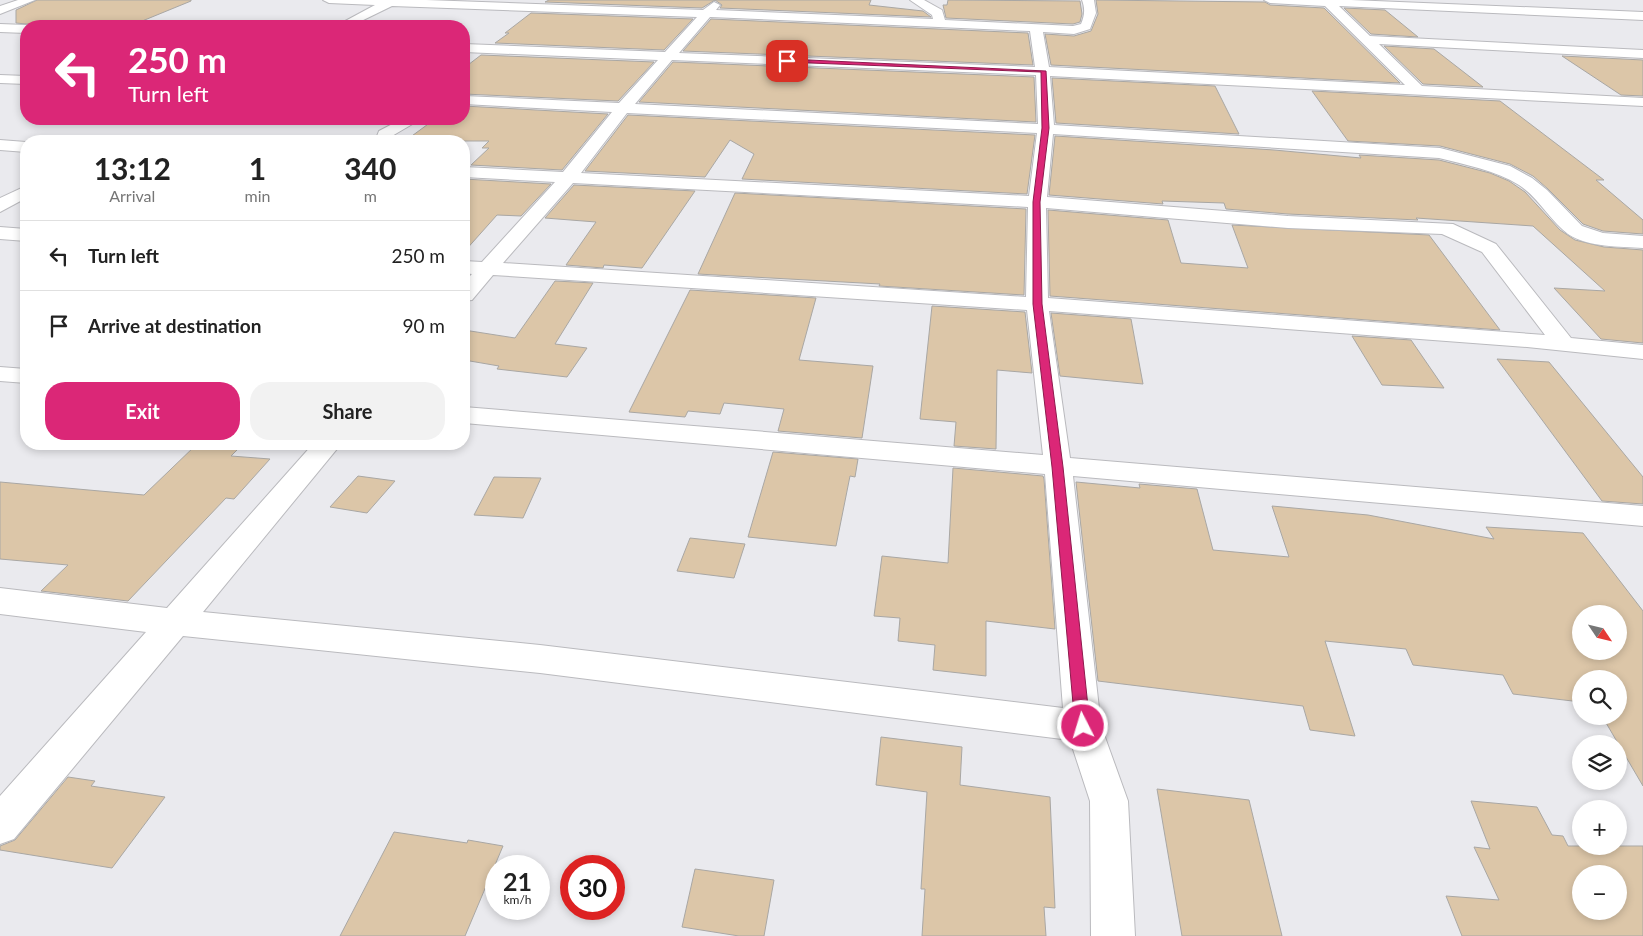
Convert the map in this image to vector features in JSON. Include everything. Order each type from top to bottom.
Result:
[{"type":"street","points":[[0,10],[28,0]]},
{"type":"street","points":[[329,0],[939,23],[1074,30],[1086,26],[1089,20],[1090,6],[1088,0]]},
{"type":"street","points":[[470,289],[567,179],[622,109],[717,0]]},
{"type":"street","points":[[916,0],[938,12],[939,23]]},
{"type":"street","points":[[1270,0],[1643,16]]},
{"type":"street","points":[[354,20],[391,1]]},
{"type":"street","points":[[1327,1],[1418,90]]},
{"type":"street","points":[[0,28],[20,29]]},
{"type":"street","points":[[1036,28],[1044,71],[1046,128],[1036,202],[1037,304],[1058,467],[1083,726],[1109,801],[1114,936]]},
{"type":"street","points":[[1368,40],[1643,54]]},
{"type":"street","points":[[470,48],[1044,71],[1643,102]]},
{"type":"street","points":[[0,79],[20,80]]},
{"type":"street","points":[[470,100],[1046,128],[1440,153],[1504,170],[1526,182],[1541,194],[1575,230],[1600,239],[1643,242]]},
{"type":"street","points":[[385,135],[402,125]]},
{"type":"street","points":[[0,145],[20,147]]},
{"type":"street","points":[[470,172],[567,179],[1036,202],[1288,222],[1446,228],[1489,248],[1564,344]]},
{"type":"street","points":[[0,206],[20,194]]},
{"type":"street","points":[[0,233],[20,235]]},
{"type":"street","points":[[470,267],[1037,304],[1564,344],[1643,352]]},
{"type":"street","points":[[0,374],[20,376]]},
{"type":"street","points":[[470,416],[1643,516]]},
{"type":"street","points":[[0,825],[323,450]]},
{"type":"street","points":[[0,601],[174,622],[540,659],[1083,726]]},
{"type":"building","points":[[37,0],[191,0],[145,20],[20,20],[20,23],[16,23],[16,10]]},
{"type":"building","points":[[549,0],[715,0],[702,8],[545,2]]},
{"type":"building","points":[[715,0],[871,0],[869,5],[923,11],[931,17],[720,8],[722,5]]},
{"type":"building","points":[[948,0],[1080,1],[1082,14],[1080,22],[1073,24],[946,18],[943,5],[947,5]]},
{"type":"building","points":[[1096,0],[1265,2],[1270,5],[1324,8],[1400,83],[1051,65],[1045,34],[1074,36],[1091,31],[1098,14]]},
{"type":"building","points":[[1344,8],[1385,10],[1418,37],[1371,34]]},
{"type":"building","points":[[531,13],[693,19],[664,50],[495,43]]},
{"type":"building","points":[[711,19],[1028,33],[1033,65],[683,51]]},
{"type":"building","points":[[1384,46],[1434,49],[1483,87],[1423,84]]},
{"type":"building","points":[[481,55],[654,62],[618,101],[470,94],[470,63]]},
{"type":"building","points":[[1562,56],[1643,60],[1643,96],[1621,95]]},
{"type":"building","points":[[673,62],[1034,77],[1036,122],[639,102]]},
{"type":"building","points":[[1052,78],[1215,86],[1239,134],[1056,123]]},
{"type":"building","points":[[1312,91],[1500,101],[1604,180],[1596,180],[1643,220],[1643,234],[1603,231],[1583,224],[1533,176],[1510,164],[1440,146],[1348,141]]},
{"type":"building","points":[[470,106],[608,114],[562,170],[471,165],[489,148],[482,148],[489,141],[470,141],[470,135],[413,135],[427,125],[470,125]]},
{"type":"building","points":[[628,115],[1035,135],[1027,194],[742,179],[754,154],[730,140],[705,177],[585,171]]},
{"type":"building","points":[[1055,136],[1274,150],[1361,158],[1359,155],[1439,160],[1490,173],[1509,181],[1525,192],[1560,230],[1575,240],[1604,247],[1643,250],[1643,343],[1601,339],[1554,288],[1605,291],[1533,226],[1416,218],[1418,220],[1288,214],[1226,209],[1224,203],[1162,201],[1163,204],[1049,195]]},
{"type":"building","points":[[470,179],[551,184],[521,216],[497,215],[470,245]]},
{"type":"building","points":[[574,185],[695,191],[642,268],[604,265],[603,268],[566,265],[596,222],[545,218]]},
{"type":"building","points":[[735,193],[1026,209],[1024,295],[879,286],[880,284],[698,274]]},
{"type":"building","points":[[1048,210],[1168,220],[1181,263],[1248,268],[1232,225],[1429,235],[1500,330],[1050,296]]},
{"type":"building","points":[[555,281],[593,283],[555,344],[587,348],[567,377],[497,369],[499,366],[470,361],[470,331],[515,338]]},
{"type":"building","points":[[690,290],[816,298],[799,360],[873,366],[862,438],[778,431],[784,409],[724,403],[720,414],[688,411],[685,417],[629,412]]},
{"type":"building","points":[[932,306],[1025,312],[1032,373],[997,370],[996,449],[954,446],[956,422],[920,419]]},
{"type":"building","points":[[1051,313],[1131,319],[1143,384],[1060,376]]},
{"type":"building","points":[[1352,336],[1411,340],[1444,388],[1382,385]]},
{"type":"building","points":[[1497,359],[1549,362],[1643,477],[1643,504],[1602,501]]},
{"type":"building","points":[[191,450],[237,450],[231,456],[270,459],[234,499],[226,498],[128,601],[41,591],[68,565],[0,559],[0,482],[144,495]]},
{"type":"building","points":[[773,452],[858,459],[855,477],[850,476],[836,546],[748,537]]},
{"type":"building","points":[[953,468],[1043,476],[1044,479],[1055,629],[986,621],[986,676],[933,670],[935,645],[898,641],[900,618],[874,616],[882,556],[948,563]]},
{"type":"building","points":[[358,476],[395,481],[367,513],[330,507]]},
{"type":"building","points":[[494,477],[541,478],[523,518],[474,515]]},
{"type":"building","points":[[1076,482],[1140,488],[1139,484],[1197,489],[1213,550],[1289,557],[1272,506],[1368,515],[1494,539],[1486,527],[1583,533],[1643,611],[1643,786],[1627,759],[1627,735],[1613,735],[1607,725],[1627,725],[1627,670],[1572,670],[1572,701],[1513,694],[1503,675],[1413,665],[1406,649],[1325,641],[1355,736],[1310,730],[1303,706],[1098,681]]},
{"type":"building","points":[[690,538],[745,544],[734,578],[677,571]]},
{"type":"building","points":[[881,737],[962,747],[960,785],[1050,797],[1055,908],[1044,907],[1046,936],[922,936],[925,889],[921,889],[927,792],[876,785]]},
{"type":"building","points":[[68,777],[95,781],[91,786],[165,797],[112,868],[0,850],[0,846],[15,840]]},
{"type":"building","points":[[1157,789],[1249,800],[1282,936],[1182,936]]},
{"type":"building","points":[[1471,801],[1537,807],[1552,835],[1563,836],[1568,846],[1572,846],[1572,855],[1627,855],[1627,846],[1643,846],[1643,936],[1462,936],[1446,896],[1499,900],[1474,847],[1490,849]]},
{"type":"building","points":[[394,832],[467,843],[468,840],[503,846],[499,855],[485,855],[485,889],[465,936],[340,936]]},
{"type":"building","points":[[695,869],[774,880],[764,936],[739,936],[682,927]]},
{"type":"route","points":[[787,61],[1044,71],[1046,128],[1036,202],[1038,249],[1037,304],[1058,467],[1083,726]]}]
